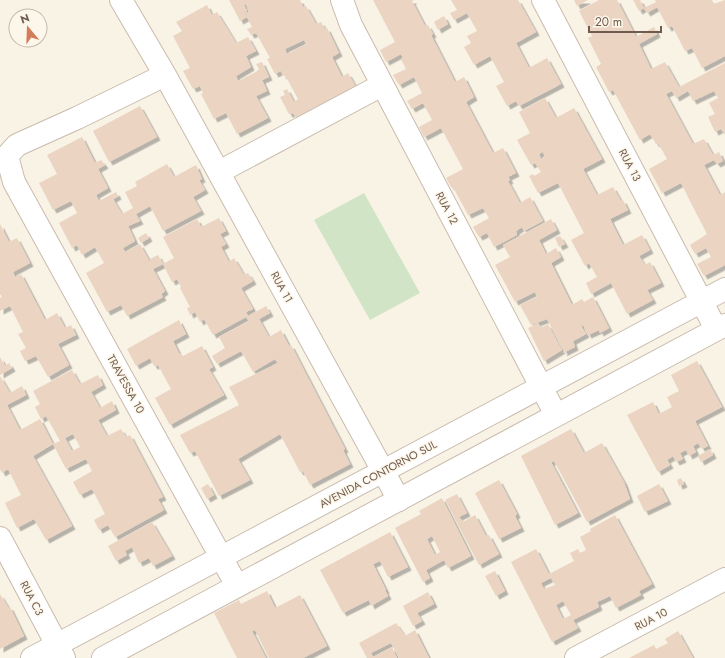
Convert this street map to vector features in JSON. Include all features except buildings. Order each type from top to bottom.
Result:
[{"type":"street","name":"RUA 11","points":[[121,0],[219,172],[399,500]]},
{"type":"street","name":"RUA 12","points":[[342,0],[351,25],[556,415]]},
{"type":"street","name":"RUA 13","points":[[543,0],[701,302],[721,327]]},
{"type":"street","name":"TRAVESSA 10","points":[[164,75],[77,118],[17,145],[7,156],[14,182],[237,586]]},
{"type":"street","points":[[219,172],[382,85]]},
{"type":"street","name":"AVENIDA CONTORNO SUL","points":[[32,658],[60,651],[221,556],[542,388],[725,289]]},
{"type":"street","points":[[103,658],[721,327]]},
{"type":"street","name":"RUA C3","points":[[0,538],[60,651]]},
{"type":"street","name":"RUA 10","points":[[576,658],[725,579]]},
{"type":"green space","points":[[364,193],[420,293],[370,320],[314,220]]}]
